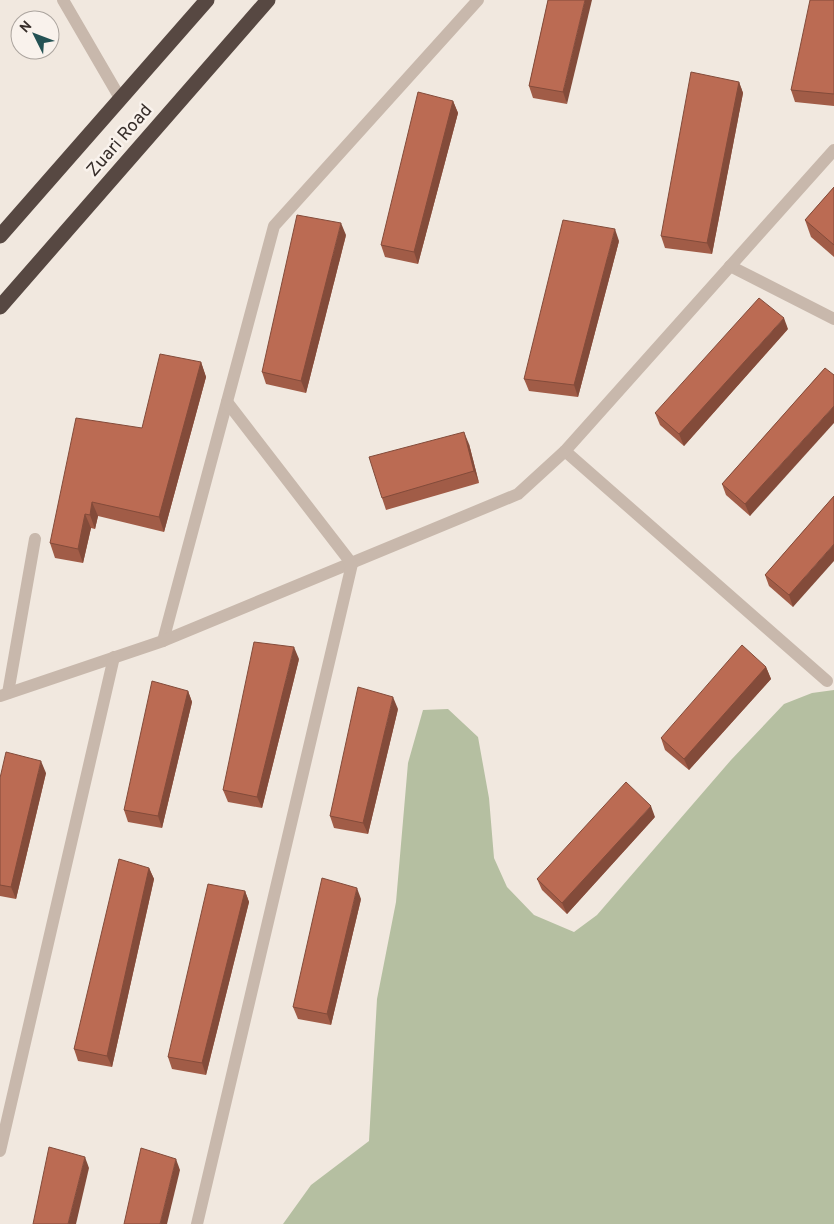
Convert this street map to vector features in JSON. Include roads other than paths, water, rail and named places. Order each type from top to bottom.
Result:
[{"type":"highway","name":"Zuari Road","points":[[0,236],[207,0]]},
{"type":"highway","name":"Zuari Road","points":[[0,307],[268,0]]},
{"type":"street","points":[[63,0],[120,98]]},
{"type":"street","points":[[163,641],[274,226],[478,0]]},
{"type":"street","points":[[4,695],[163,641],[518,494],[565,451],[834,150]]},
{"type":"street","points":[[730,266],[834,319]]},
{"type":"street","points":[[227,402],[352,564]]},
{"type":"street","points":[[565,451],[827,681]]},
{"type":"street","points":[[4,695],[35,539]]},
{"type":"street","points":[[197,1224],[352,564]]},
{"type":"street","points":[[0,1151],[114,657]]}]
